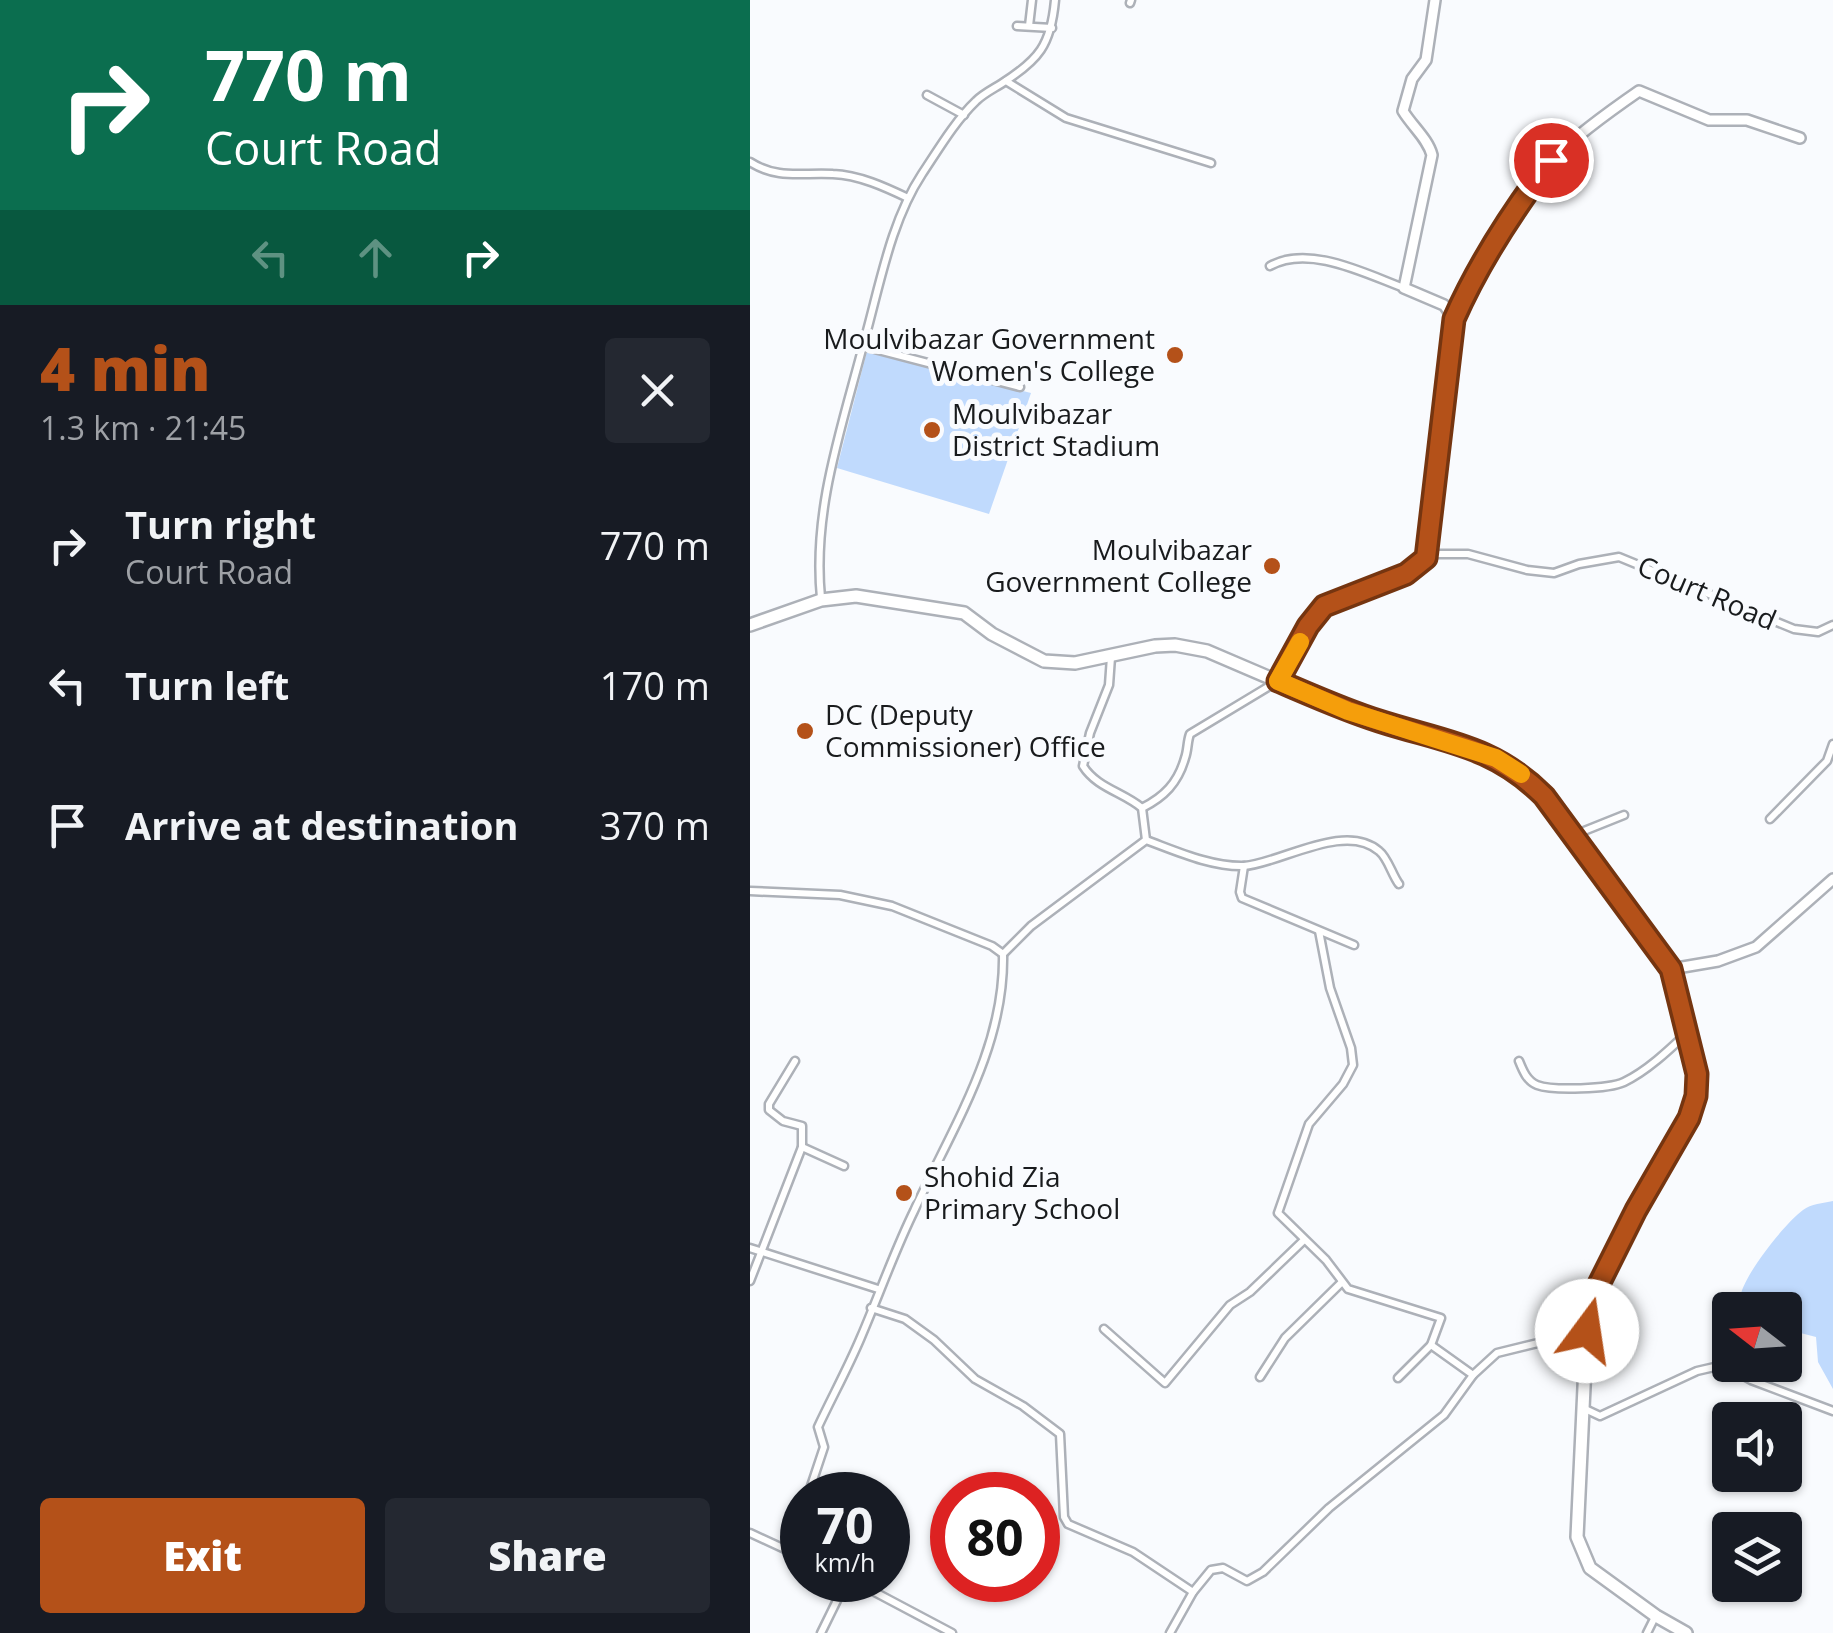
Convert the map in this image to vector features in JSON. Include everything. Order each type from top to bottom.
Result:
[{"type":"highway","points":[[750,625],[821,600],[856,596],[964,613],[992,634],[1044,661],[1074,663],[1156,646],[1206,651],[1348,711],[1496,758],[1532,785],[1671,969],[1697,1074],[1689,1118],[1594,1294],[1587,1331],[1577,1537],[1590,1568],[1686,1633]]},
{"type":"street","points":[[1029,26],[1032,0]]},
{"type":"street","points":[[821,600],[817,558],[822,510],[863,346],[908,198],[978,98],[1042,51],[1052,28],[1055,0]]},
{"type":"street","points":[[1404,288],[1432,155],[1430,145],[1414,130],[1404,111],[1412,79],[1426,60],[1435,0]]},
{"type":"street","points":[[1017,26],[1052,28]]},
{"type":"street","points":[[1006,81],[1066,118],[1211,163]]},
{"type":"street","points":[[1426,558],[1454,319],[1468,286],[1551,160],[1640,91],[1709,120],[1747,120],[1800,138]]},
{"type":"street","points":[[927,95],[964,115]]},
{"type":"street","points":[[750,162],[783,176],[834,174],[874,182],[908,198]]},
{"type":"street","points":[[1270,266],[1304,258],[1346,266],[1444,306],[1454,319]]},
{"type":"street","points":[[863,346],[1020,387]]},
{"type":"street","name":"Court Road","points":[[1278,681],[1308,626],[1324,606],[1406,574],[1426,558],[1447,553],[1554,573],[1592,560],[1619,557],[1794,629],[1818,632],[1833,626]]},
{"type":"street","points":[[1111,657],[1109,686],[1090,732],[1083,766],[1104,786],[1142,808]]},
{"type":"street","points":[[1142,808],[1158,800],[1173,784],[1185,760],[1190,734],[1278,681]]},
{"type":"street","points":[[1770,819],[1831,758],[1833,744]]},
{"type":"street","points":[[1142,808],[1146,840]]},
{"type":"street","points":[[1572,835],[1624,816]]},
{"type":"street","points":[[1146,840],[1194,858],[1244,866],[1310,845],[1345,842],[1378,849],[1399,884]]},
{"type":"street","points":[[816,1472],[824,1448],[818,1427],[878,1289],[980,1076],[994,1029],[1004,974],[1003,954],[1031,926],[1146,840]]},
{"type":"street","points":[[1244,866],[1242,898],[1354,944]]},
{"type":"street","points":[[1671,969],[1718,961],[1756,946],[1833,880]]},
{"type":"street","points":[[750,891],[840,895],[892,906],[1003,954]]},
{"type":"street","points":[[1319,930],[1330,988],[1353,1065],[1343,1084],[1309,1124],[1279,1206],[1282,1219],[1326,1260],[1348,1289],[1441,1318],[1432,1344],[1398,1378]]},
{"type":"street","points":[[1519,1061],[1525,1076],[1542,1087],[1612,1086],[1655,1061],[1688,1032]]},
{"type":"street","points":[[750,1280],[802,1146],[802,1126],[783,1121],[770,1110],[769,1104],[794,1061]]},
{"type":"street","points":[[802,1146],[844,1166]]},
{"type":"street","points":[[1104,1329],[1165,1383],[1230,1305],[1250,1292],[1304,1240]]},
{"type":"street","points":[[750,1248],[878,1289]]},
{"type":"street","points":[[1260,1377],[1286,1338],[1341,1283]]},
{"type":"street","points":[[872,1308],[905,1319],[975,1379],[1023,1406],[1060,1434],[1064,1517],[1068,1524],[1132,1552],[1193,1592]]},
{"type":"street","points":[[1170,1633],[1193,1592],[1211,1570],[1223,1568],[1246,1581],[1263,1572],[1328,1508],[1444,1415],[1473,1375],[1498,1353],[1587,1331]]},
{"type":"street","points":[[1432,1344],[1473,1375]]},
{"type":"street","points":[[1584,1409],[1600,1416],[1697,1371],[1723,1365],[1750,1380],[1833,1411]]},
{"type":"street","points":[[750,1534],[780,1547]]},
{"type":"street","points":[[822,1633],[838,1602]]},
{"type":"street","points":[[892,1602],[952,1633]]},
{"type":"street","points":[[1647,1633],[1656,1616]]},
{"type":"shaded area","name":"Moulvibazar District Stadium","points":[[867,351],[1031,393],[989,514],[837,468]]},
{"type":"shaded area","points":[[1833,1201],[1833,1389],[1818,1362],[1816,1337],[1802,1333],[1802,1292],[1742,1292],[1756,1265],[1786,1226],[1806,1208]]},
{"type":"slow traffic","points":[[1300,642],[1278,681],[1348,711],[1496,758],[1521,774]]},
{"type":"place","name":"Moulvibazar Government Women's College","points":[[1175,355]]},
{"type":"place","name":"Moulvibazar District Stadium","points":[[932,430]]},
{"type":"place","name":"Moulvibazar Government College","points":[[1272,566]]},
{"type":"place","name":"DC (Deputy Commissioner) Office","points":[[805,731]]},
{"type":"place","name":"Shohid Zia Primary School","points":[[904,1193]]},
{"type":"route","points":[[1551,160],[1468,286],[1454,319],[1426,558],[1406,574],[1324,606],[1315,614],[1278,681],[1348,711],[1496,758],[1521,773],[1544,796],[1671,969],[1697,1074],[1696,1096],[1689,1118],[1594,1294],[1587,1331]]}]
